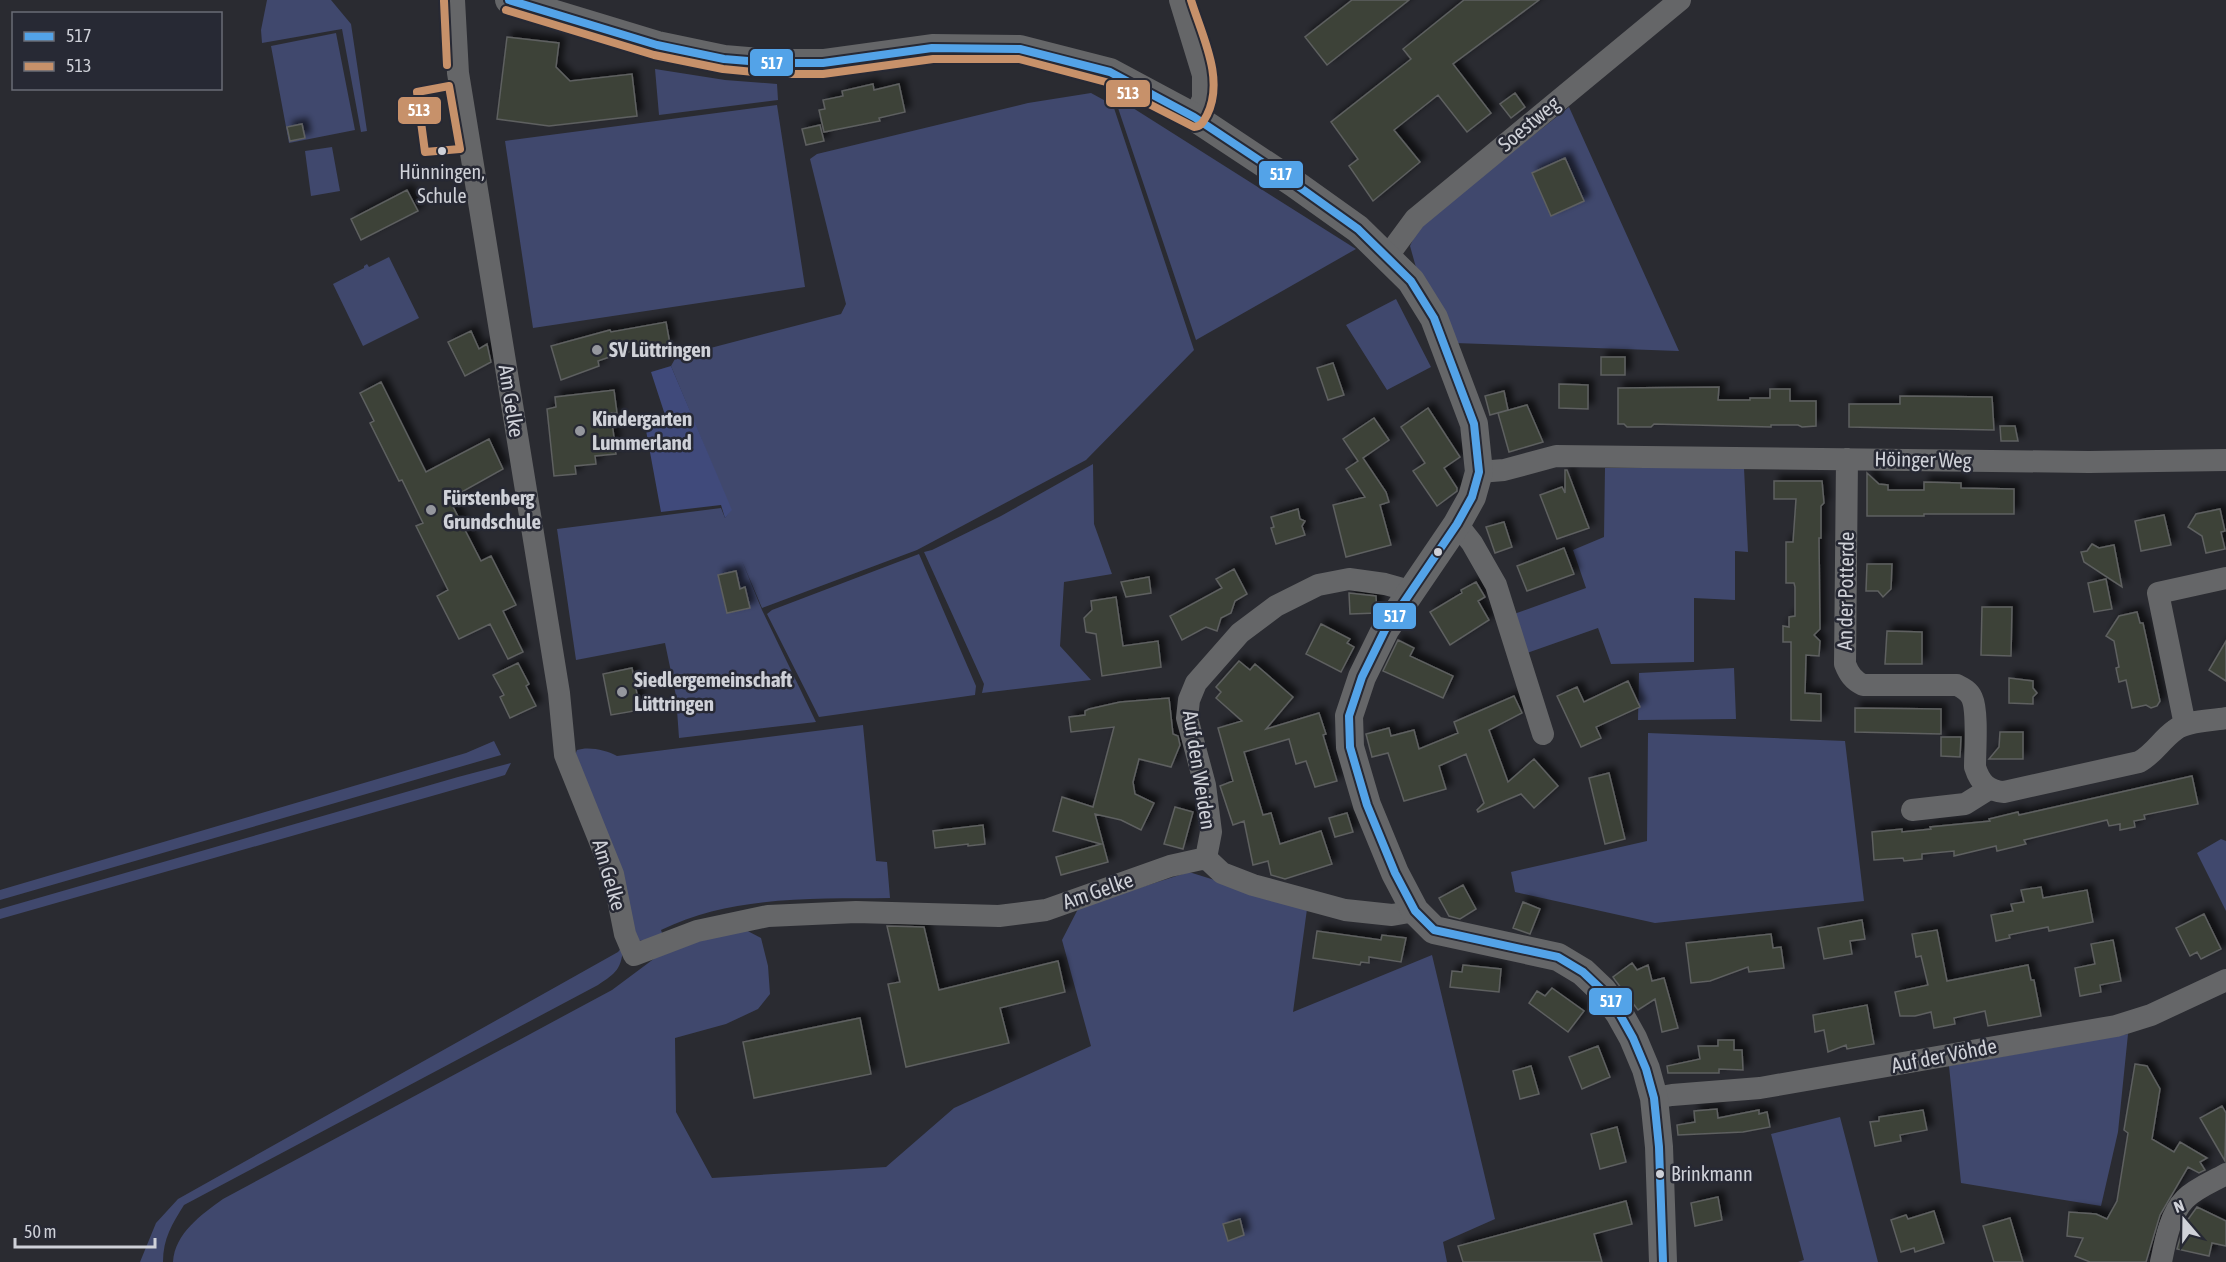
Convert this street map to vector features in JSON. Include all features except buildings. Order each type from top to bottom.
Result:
[{"type":"street","name":"Am Gelke","points":[[454,0],[458,73],[559,693],[566,755],[613,874],[625,934],[634,955],[697,931],[768,916],[856,912],[999,916],[1046,910],[1170,866],[1206,858]]},
{"type":"street","points":[[509,0],[657,45],[724,59],[823,63],[932,48],[1020,49],[1110,72],[1194,117],[1295,184],[1358,229],[1411,281],[1434,318],[1474,424],[1479,472],[1473,497],[1385,630],[1362,676],[1349,716],[1350,747],[1367,805],[1395,873],[1415,911],[1434,930],[1558,957],[1583,972],[1603,991],[1633,1038],[1646,1069],[1654,1098],[1659,1147],[1663,1262]]},
{"type":"street","points":[[1180,0],[1203,75],[1203,99],[1194,117]]},
{"type":"street","name":"Soestweg","points":[[1388,257],[1415,219],[1680,0]]},
{"type":"street","name":"Höinger Weg","points":[[1479,472],[1504,470],[1556,456],[2077,462],[2226,460]]},
{"type":"street","name":"An der Potterde","points":[[1847,459],[1845,664],[1848,673],[1855,681],[1863,685],[1957,685],[1966,690],[1972,698],[1974,708],[1975,767],[1978,776],[1989,789]]},
{"type":"street","points":[[1457,524],[1472,543],[1496,585],[1543,734]]},
{"type":"street","points":[[2185,725],[2158,593],[2226,578]]},
{"type":"street","name":"Auf den Weiden","points":[[1206,858],[1210,832],[1205,785],[1187,718],[1189,700],[1196,683],[1240,633],[1276,606],[1318,585],[1349,579],[1385,584],[1410,591]]},
{"type":"street","points":[[1912,810],[1965,804],[1989,789],[2004,792],[2139,762],[2150,756],[2176,729],[2185,725],[2226,718]]},
{"type":"street","points":[[1206,858],[1222,873],[1253,885],[1345,910],[1392,915],[1415,911]]},
{"type":"street","name":"Auf der Vöhde","points":[[1654,1098],[1795,1083],[2116,1026],[2151,1015],[2226,980]]},
{"type":"street","points":[[2161,1262],[2177,1210],[2184,1200],[2226,1174]]},
{"type":"shaded area","points":[[267,0],[331,0],[351,24],[367,131],[361,132],[342,29],[262,43],[261,30]]},
{"type":"shaded area","points":[[336,33],[355,130],[289,143],[271,46]]},
{"type":"shaded area","points":[[655,69],[725,80],[777,84],[778,100],[659,115]]},
{"type":"shaded area","points":[[1091,93],[1113,105],[1194,350],[1086,460],[917,550],[762,608],[742,561],[762,610],[816,722],[679,738],[676,696],[665,643],[576,660],[557,529],[721,508],[725,518],[731,510],[671,366],[676,357],[841,314],[846,304],[810,159],[817,154],[1028,103]]},
{"type":"shaded area","points":[[1114,96],[1356,249],[1196,340]]},
{"type":"shaded area","points":[[777,105],[805,287],[533,328],[505,141]]},
{"type":"shaded area","points":[[1569,107],[1679,351],[1455,343],[1417,271],[1410,246],[1419,226]]},
{"type":"shaded area","points":[[332,147],[340,191],[311,196],[305,151]]},
{"type":"shaded area","points":[[389,257],[419,318],[363,346],[333,284],[364,268],[367,264],[369,267]]},
{"type":"shaded area","points":[[1396,299],[1431,367],[1387,390],[1346,325]]},
{"type":"shaded area","points":[[671,366],[732,510],[725,518],[721,505],[661,512],[645,425],[665,415],[651,372]]},
{"type":"shaded area","points":[[1093,464],[1094,524],[1112,574],[1064,582],[1060,646],[1091,680],[982,693],[984,684],[924,552],[1001,516]]},
{"type":"shaded area","points":[[1605,468],[1744,468],[1748,552],[1735,551],[1735,600],[1694,598],[1694,662],[1611,664],[1598,628],[1527,653],[1514,614],[1586,588],[1573,550],[1604,537]]},
{"type":"shaded area","points":[[919,554],[976,686],[975,695],[819,717],[767,614],[772,610]]},
{"type":"shaded area","points":[[1734,668],[1736,719],[1638,720],[1639,673]]},
{"type":"shaded area","points":[[863,725],[876,861],[887,862],[890,898],[802,899],[744,905],[716,910],[661,930],[664,939],[636,941],[575,755],[577,750],[597,749],[617,756]]},
{"type":"shaded area","points":[[1648,733],[1845,741],[1864,901],[1655,923],[1515,892],[1511,872],[1647,841]]},
{"type":"shaded area","points":[[494,741],[501,755],[0,900],[0,890],[466,753]]},
{"type":"shaded area","points":[[511,763],[505,775],[0,919],[0,909]]},
{"type":"shaded area","points":[[2221,839],[2226,841],[2226,911],[2197,853]]},
{"type":"shaded area","points":[[1189,872],[1307,909],[1293,1012],[1432,955],[1495,1219],[1443,1242],[1447,1262],[173,1262],[179,1242],[190,1226],[223,1199],[612,990],[659,955],[740,927],[761,938],[768,966],[770,994],[758,1009],[726,1024],[675,1038],[676,1112],[712,1178],[886,1167],[954,1108],[1091,1046],[1062,940],[1079,907]]},
{"type":"shaded area","points":[[623,946],[617,970],[598,985],[184,1205],[169,1232],[163,1262],[140,1262],[156,1223],[178,1199],[618,952]]},
{"type":"shaded area","points":[[2128,1034],[2118,1132],[2101,1206],[1961,1183],[1949,1066]]},
{"type":"shaded area","points":[[1840,1117],[1878,1262],[1798,1262],[1804,1260],[1771,1134]]},
{"type":"transit line","name":"517","points":[[509,0],[657,45],[724,59],[773,63],[823,63],[932,48],[1020,49],[1110,72],[1194,117],[1295,184],[1358,229],[1411,281],[1434,318],[1474,424],[1479,472],[1472,497],[1457,524],[1385,630],[1362,677],[1349,716],[1350,747],[1367,805],[1395,873],[1415,911],[1434,930],[1558,957],[1583,972],[1603,991],[1619,1013],[1646,1069],[1654,1098],[1659,1147],[1663,1262]]},
{"type":"transit line","name":"513","points":[[506,10],[654,55],[723,69],[773,74],[823,74],[933,59],[1019,59],[1106,82],[1194,127],[1201,125],[1207,115],[1214,87],[1210,58],[1191,0]]},
{"type":"transit line","name":"513","points":[[444,1],[447,65]]},
{"type":"transit line","name":"513","points":[[449,86],[460,149],[425,152],[417,92],[449,86]]},
{"type":"place","name":"Hünningen, Schule","points":[[442,151]]},
{"type":"place","name":"SV Lüttringen","points":[[597,350]]},
{"type":"place","name":"Kindergarten Lummerland","points":[[580,431]]},
{"type":"place","name":"Fürstenberg Grundschule","points":[[431,510]]},
{"type":"place","name":"Siedlergemeinschaft Lüttringen","points":[[622,692]]},
{"type":"place","name":"Brinkmann","points":[[1660,1174]]}]
